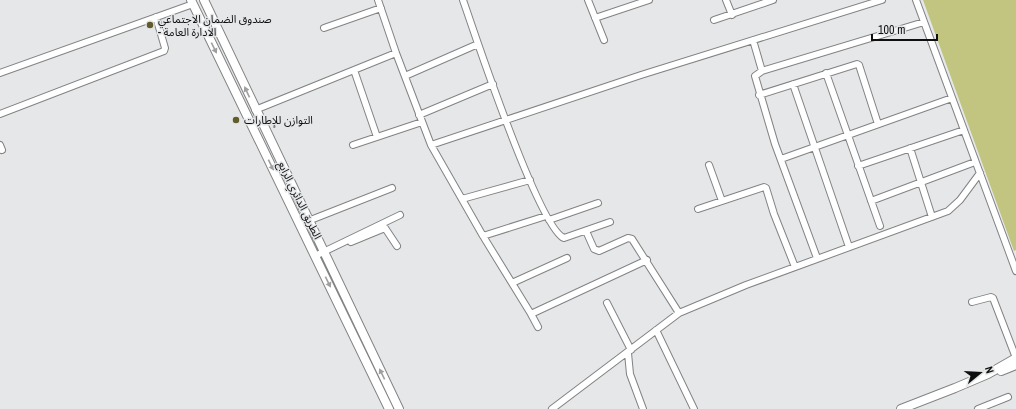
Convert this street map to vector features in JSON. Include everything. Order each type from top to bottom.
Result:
[{"type":"main road","name":"الطريق الدائري الرابع","points":[[204,0],[308,221],[321,255],[389,409]]},
{"type":"main road","name":"الطريق الدائري الرابع","points":[[192,2],[259,139],[321,255],[398,409]]},
{"type":"main road","points":[[259,139],[265,140],[268,136]]},
{"type":"main road","points":[[906,408],[988,374],[1016,358]]},
{"type":"main road","points":[[988,374],[1016,365]]},
{"type":"street","points":[[378,0],[404,76],[431,145],[483,236],[538,327]]},
{"type":"street","points":[[463,0],[505,120],[530,180],[557,235],[564,238],[610,222]]},
{"type":"street","points":[[588,0],[604,40]]},
{"type":"street","points":[[595,18],[649,0]]},
{"type":"street","points":[[726,0],[732,15]]},
{"type":"street","points":[[714,20],[773,0]]},
{"type":"street","points":[[431,145],[641,75],[882,0]]},
{"type":"street","points":[[916,0],[1016,271]]},
{"type":"street","points":[[0,73],[156,17],[192,2]]},
{"type":"street","points":[[324,28],[381,8]]},
{"type":"street","points":[[0,114],[164,51],[165,48],[156,17]]},
{"type":"street","points":[[817,258],[781,159],[754,78],[756,74],[762,71],[924,22]]},
{"type":"street","points":[[753,40],[762,71]]},
{"type":"street","points":[[404,76],[478,44]]},
{"type":"street","points":[[255,110],[396,53]]},
{"type":"street","points":[[759,94],[858,64],[878,124]]},
{"type":"street","points":[[354,70],[377,137]]},
{"type":"street","points":[[826,73],[880,226]]},
{"type":"street","points":[[420,115],[493,84]]},
{"type":"street","points":[[793,84],[849,247]]},
{"type":"street","points":[[781,159],[952,98]]},
{"type":"street","points":[[353,145],[422,122]]},
{"type":"street","points":[[858,166],[964,130]]},
{"type":"street","points":[[910,148],[932,217]]},
{"type":"street","points":[[871,201],[975,162]]},
{"type":"street","points":[[709,165],[722,201]]},
{"type":"street","points":[[552,409],[679,313],[795,266],[948,211],[954,207],[980,173]]},
{"type":"street","points":[[462,199],[530,180]]},
{"type":"street","points":[[698,209],[762,187],[766,188],[774,214],[795,266]]},
{"type":"street","points":[[308,221],[392,188]]},
{"type":"street","points":[[483,236],[598,203]]},
{"type":"street","points":[[321,255],[400,215]]},
{"type":"street","points":[[321,255],[385,228],[397,246]]},
{"type":"street","points":[[586,231],[594,249],[597,251],[628,238],[632,239],[647,260],[679,313]]},
{"type":"street","points":[[512,283],[567,258]]},
{"type":"street","points":[[531,314],[647,260]]},
{"type":"street","points":[[972,302],[991,297],[993,298],[1016,358]]},
{"type":"street","points":[[607,303],[629,351],[630,374],[643,409]]},
{"type":"street","points":[[656,330],[694,409]]},
{"type":"street","points":[[978,409],[1008,397]]},
{"type":"green space","points":[[923,0],[1016,0],[1016,250],[1014,251]]},
{"type":"place","name":"صندوق الضمان الاجتماعي - الادارة العامة","points":[[150,25]]},
{"type":"place","name":"التوازن للإطارات","points":[[236,120]]}]
